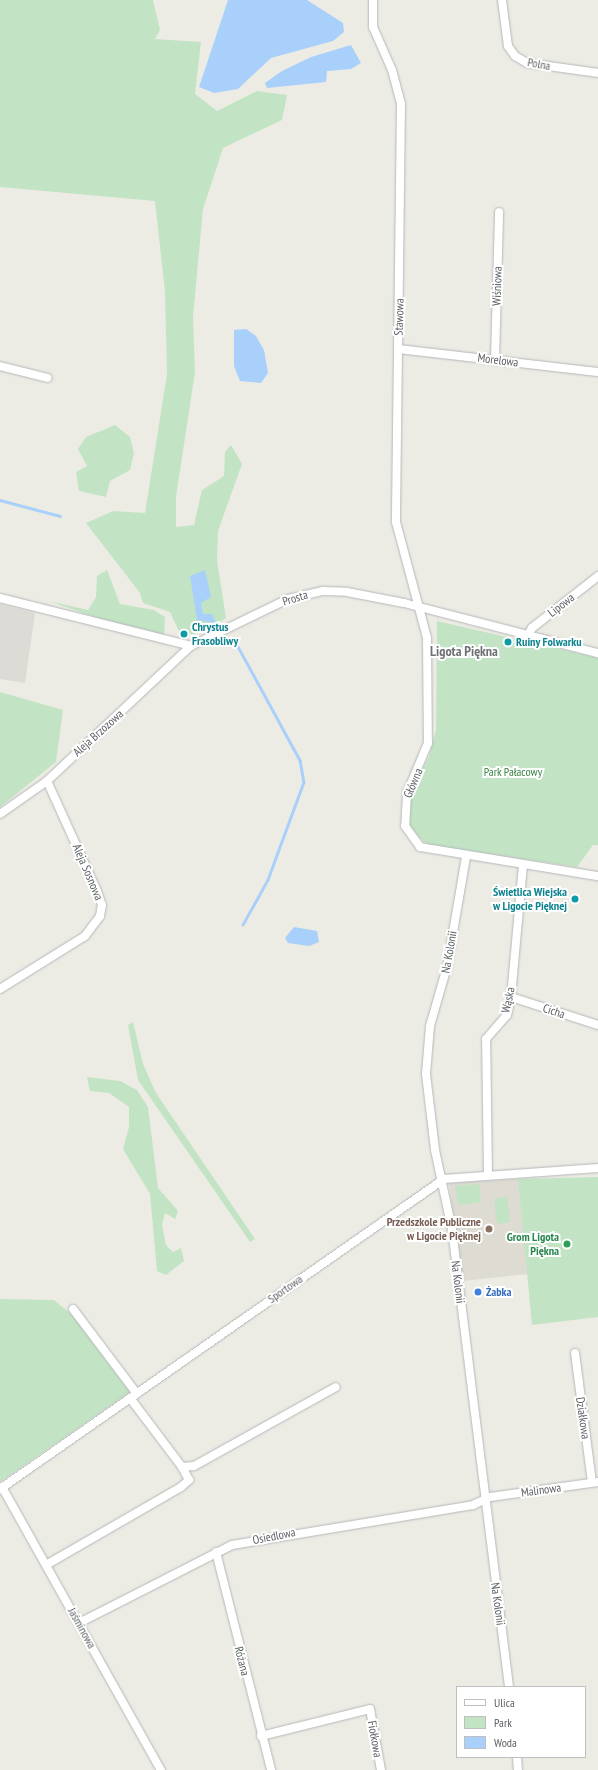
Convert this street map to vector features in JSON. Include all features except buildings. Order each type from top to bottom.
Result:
[{"type":"street","name":"Stawowa","points":[[373,0],[373,27],[392,70],[401,104],[396,522],[420,608]]},
{"type":"street","name":"Polna","points":[[502,0],[508,46],[515,56],[527,63],[598,73]]},
{"type":"street","name":"Wiśniowa","points":[[495,359],[499,212]]},
{"type":"street","name":"Morelowa","points":[[398,349],[598,372]]},
{"type":"street","points":[[0,366],[48,378]]},
{"type":"street","name":"Lipowa","points":[[527,636],[532,628],[598,576]]},
{"type":"street","name":"Prosta","points":[[191,646],[276,604],[309,593],[361,594],[598,653]]},
{"type":"street","points":[[0,598],[191,646]]},
{"type":"street","name":"Główna","points":[[420,608],[427,638],[430,722],[424,760],[407,793],[405,826],[420,847],[466,857],[598,876]]},
{"type":"street","name":"Aleja Brzozowa","points":[[0,814],[47,781],[191,646]]},
{"type":"street","name":"Aleja Sosnowa","points":[[0,989],[85,936],[100,916],[102,905],[97,891],[47,781]]},
{"type":"street","name":"Na Kolonii","points":[[466,857],[448,967],[428,1042],[426,1074],[435,1150],[444,1179],[509,1686]]},
{"type":"street","name":"Wąska","points":[[488,1175],[486,1039],[507,1015],[511,997],[523,865]]},
{"type":"street","name":"Cicha","points":[[511,997],[598,1026]]},
{"type":"street","name":"Sportowa","points":[[1,1488],[444,1179],[598,1168]]},
{"type":"street","points":[[46,1564],[181,1487],[188,1480],[182,1468],[134,1396],[73,1310]]},
{"type":"street","name":"Działkowa","points":[[575,1353],[595,1482]]},
{"type":"street","points":[[182,1468],[194,1466],[336,1388]]},
{"type":"street","name":"Malinowa","points":[[485,1501],[490,1497],[595,1482]]},
{"type":"street","name":"Jaśminowa","points":[[1,1488],[79,1622],[161,1770]]},
{"type":"street","name":"Osiedlowa","points":[[79,1622],[232,1545],[295,1532],[485,1501]]},
{"type":"street","name":"Różana","points":[[216,1552],[261,1736],[271,1770]]},
{"type":"street","name":"Fiołkowa","points":[[261,1736],[370,1709],[381,1770]]},
{"type":"street","points":[[517,1758],[518,1770]]},
{"type":"shaded area","points":[[0,604],[35,613],[25,683],[0,679]]},
{"type":"shaded area","name":"Przedszkole Publiczne w Ligocie Pięknej","points":[[518,1179],[528,1274],[462,1281],[449,1183]]},
{"type":"green space","points":[[0,0],[153,0],[160,30],[155,39],[201,42],[195,94],[217,111],[257,91],[287,95],[282,120],[223,148],[203,209],[193,317],[195,372],[176,497],[176,527],[194,525],[202,490],[224,476],[225,452],[231,445],[242,464],[218,531],[217,560],[226,618],[204,632],[181,636],[170,612],[143,603],[140,593],[86,523],[113,511],[145,513],[167,374],[165,292],[155,201],[0,187]]},
{"type":"green space","points":[[115,425],[130,437],[134,453],[130,470],[110,481],[106,497],[79,491],[76,472],[87,466],[78,449],[86,437]]},
{"type":"green space","points":[[107,570],[120,604],[154,610],[165,617],[164,636],[106,621],[49,601],[88,610],[96,597],[97,576]]},
{"type":"green space","name":"Park Pałacowy","points":[[437,621],[598,658],[598,845],[593,845],[577,867],[428,845],[412,831],[407,817],[410,792],[429,757],[436,730]]},
{"type":"green space","points":[[0,692],[63,710],[56,762],[0,807]]},
{"type":"green space","points":[[133,1022],[143,1064],[156,1093],[255,1239],[250,1242],[138,1080],[128,1025]]},
{"type":"green space","points":[[87,1077],[120,1081],[137,1090],[148,1107],[158,1188],[178,1211],[175,1219],[165,1213],[162,1225],[166,1245],[173,1252],[181,1248],[184,1261],[166,1275],[157,1271],[150,1194],[123,1149],[129,1127],[129,1107],[109,1093],[90,1091]]},
{"type":"green space","name":"Grom Ligota Piękna","points":[[598,1177],[598,1317],[532,1325],[518,1179]]},
{"type":"green space","points":[[479,1184],[481,1202],[458,1205],[455,1186]]},
{"type":"green space","points":[[507,1197],[510,1222],[497,1224],[494,1199]]},
{"type":"green space","points":[[0,1299],[54,1300],[72,1315],[130,1392],[0,1482]]},
{"type":"water","points":[[228,0],[307,0],[343,23],[344,32],[333,41],[271,58],[238,89],[214,93],[199,87]]},
{"type":"water","points":[[351,45],[361,63],[351,69],[327,71],[326,82],[267,88],[265,83],[282,71],[311,57]]},
{"type":"water","points":[[246,329],[256,336],[264,350],[268,373],[261,383],[240,381],[234,366],[234,330]]},
{"type":"water","points":[[205,570],[211,597],[201,603],[203,614],[212,614],[216,623],[197,620],[190,576]]},
{"type":"water","points":[[294,927],[317,931],[319,942],[309,946],[288,943],[285,938]]},
{"type":"waterway","points":[[0,500],[60,516]]},
{"type":"waterway","points":[[235,641],[300,760],[304,782],[268,880],[243,925]]},
{"type":"place","name":"Chrystus Frasobliwy","points":[[184,634]]},
{"type":"place","name":"Ruiny Folwarku","points":[[508,642]]},
{"type":"place","name":"Świetlica Wiejska w Ligocie Pięknej","points":[[575,899]]},
{"type":"place","name":"Przedszkole Publiczne w Ligocie Pięknej","points":[[489,1229]]},
{"type":"place","name":"Grom Ligota Piękna","points":[[567,1244]]},
{"type":"place","name":"Żabka","points":[[478,1292]]},
{"type":"district","name":"Ligota Piękna","points":[[464,651]]}]
